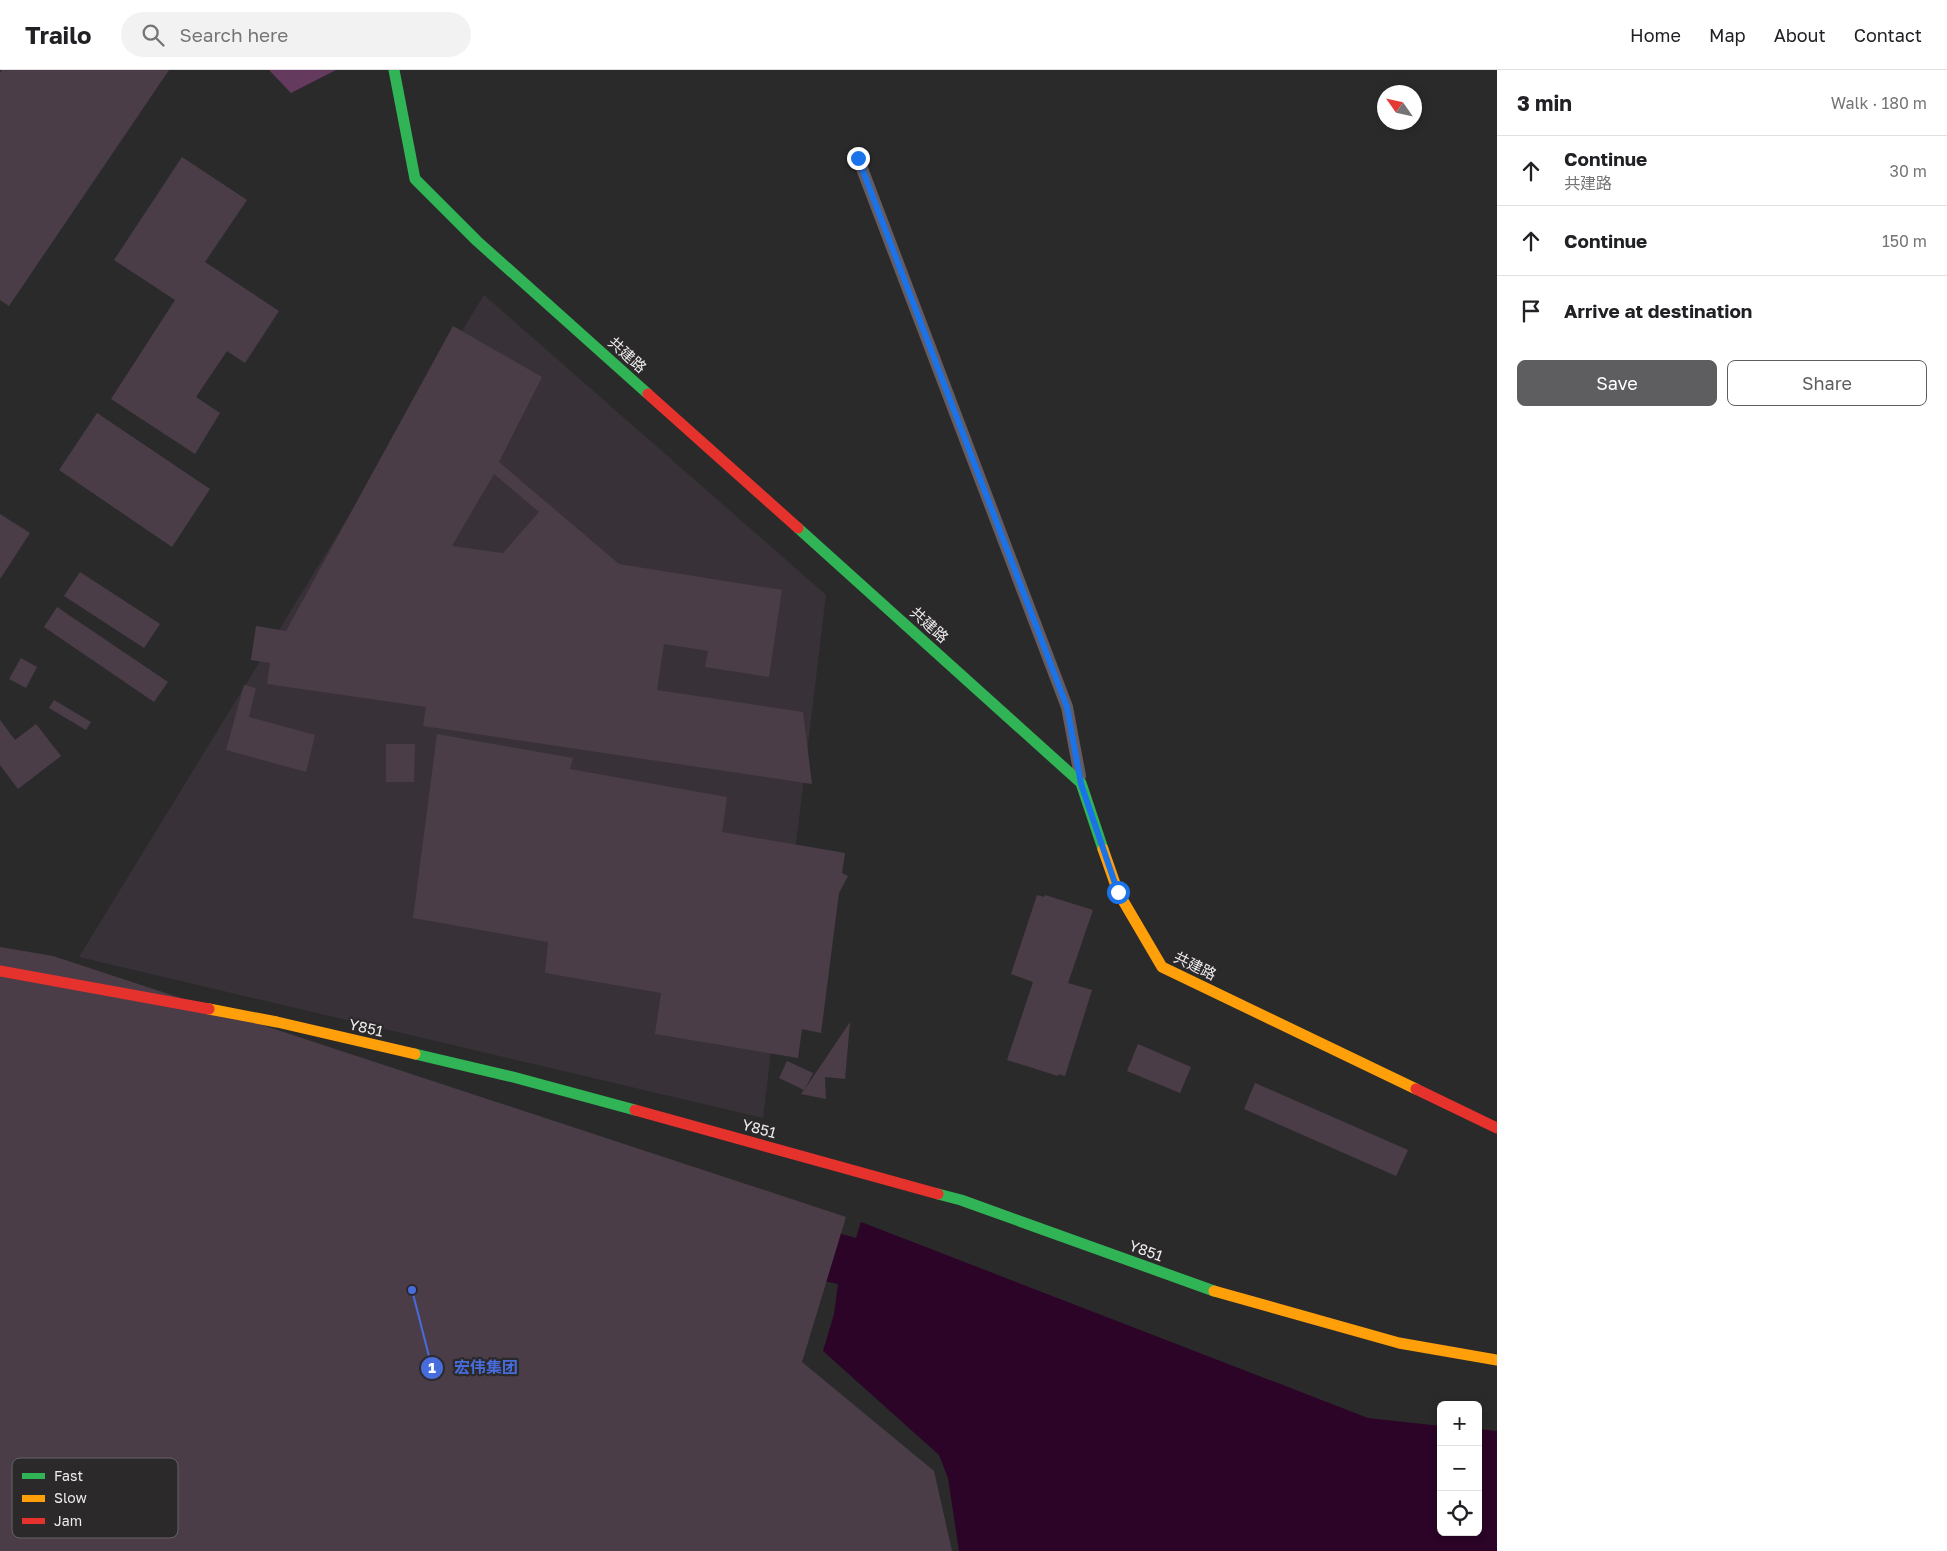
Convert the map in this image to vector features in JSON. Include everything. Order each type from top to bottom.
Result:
[{"type":"street","name":"共建路","points":[[394,70],[415,179],[477,241],[875,596],[1081,784],[1118,892],[1162,967],[1497,1128]]},
{"type":"street","name":"Y851","points":[[0,971],[277,1022],[512,1077],[961,1200],[1218,1292],[1399,1343],[1497,1360]]},
{"type":"lane","points":[[858,158],[1067,707],[1081,784]]},
{"type":"shaded area","points":[[269,70],[336,70],[291,93]]},
{"type":"shaded area","points":[[484,295],[826,595],[763,1118],[79,957]]},
{"type":"shaded area","points":[[0,1051],[618,1172],[856,1238],[861,1222],[1368,1418],[1437,1426],[1437,1536],[1482,1536],[1482,1429],[1497,1431],[1497,1551],[959,1551],[948,1478],[939,1455],[823,1351],[834,1314],[838,1284],[415,1198]]},
{"type":"building","points":[[2,70],[169,70],[9,306],[0,300],[0,73]]},
{"type":"building","points":[[182,157],[247,200],[205,262],[279,311],[245,363],[227,351],[196,397],[220,413],[195,454],[111,399],[175,300],[114,260]]},
{"type":"building","points":[[453,326],[542,377],[499,462],[619,564],[782,590],[769,677],[705,667],[708,651],[664,644],[657,690],[803,712],[812,784],[423,726],[426,707],[267,684],[270,663],[251,660],[256,626],[286,631]],"holes":[[[494,474],[539,512],[503,553],[452,546]]]},
{"type":"building","points":[[97,413],[210,489],[172,547],[59,470]]},
{"type":"building","points":[[0,514],[30,533],[0,579]]},
{"type":"building","points":[[80,572],[160,624],[144,648],[64,596]]},
{"type":"building","points":[[57,607],[168,682],[154,702],[44,627]]},
{"type":"building","points":[[21,658],[37,667],[26,688],[9,679]]},
{"type":"building","points":[[244,685],[256,688],[249,717],[315,735],[306,772],[226,750]]},
{"type":"building","points":[[54,700],[91,722],[86,730],[49,708]]},
{"type":"building","points":[[0,720],[15,740],[36,724],[61,756],[18,789],[0,765]]},
{"type":"building","points":[[437,734],[573,758],[570,769],[727,797],[722,832],[845,853],[842,873],[848,876],[839,893],[821,1033],[802,1029],[798,1058],[655,1034],[661,993],[545,973],[548,942],[413,918]]},
{"type":"building","points":[[386,744],[415,744],[414,782],[386,782]]},
{"type":"building","points":[[1037,895],[1044,897],[1045,895],[1093,910],[1068,983],[1092,990],[1065,1076],[1058,1074],[1058,1076],[1007,1060],[1033,982],[1011,974]]},
{"type":"building","points":[[0,947],[53,956],[846,1217],[802,1362],[934,1471],[952,1551],[0,1551]]},
{"type":"building","points":[[850,1022],[845,1079],[825,1077],[826,1099],[801,1094],[804,1090],[779,1078],[787,1061],[813,1073],[805,1089]]},
{"type":"building","points":[[1138,1044],[1191,1067],[1180,1093],[1127,1071]]},
{"type":"building","points":[[1255,1083],[1408,1150],[1396,1176],[1244,1109]]},
{"type":"traffic: fast","points":[[394,70],[415,179],[477,241],[648,394]]},
{"type":"traffic: fast","points":[[798,528],[1081,783],[1103,849]]},
{"type":"traffic: fast","points":[[415,1054],[513,1077],[635,1110]]},
{"type":"traffic: fast","points":[[938,1194],[961,1200],[1214,1291]]},
{"type":"traffic: slow","points":[[1103,849],[1118,892],[1162,967],[1416,1089]]},
{"type":"traffic: slow","points":[[209,1009],[277,1022],[415,1054]]},
{"type":"traffic: slow","points":[[1214,1291],[1399,1343],[1497,1360]]},
{"type":"traffic: jam","points":[[648,394],[798,528]]},
{"type":"traffic: jam","points":[[0,971],[209,1009]]},
{"type":"traffic: jam","points":[[1416,1089],[1497,1128]]},
{"type":"traffic: jam","points":[[635,1110],[938,1194]]},
{"type":"place","name":"宏伟集团","points":[[412,1290]]},
{"type":"route","points":[[858,158],[1067,707],[1081,784],[1118,892]]}]
